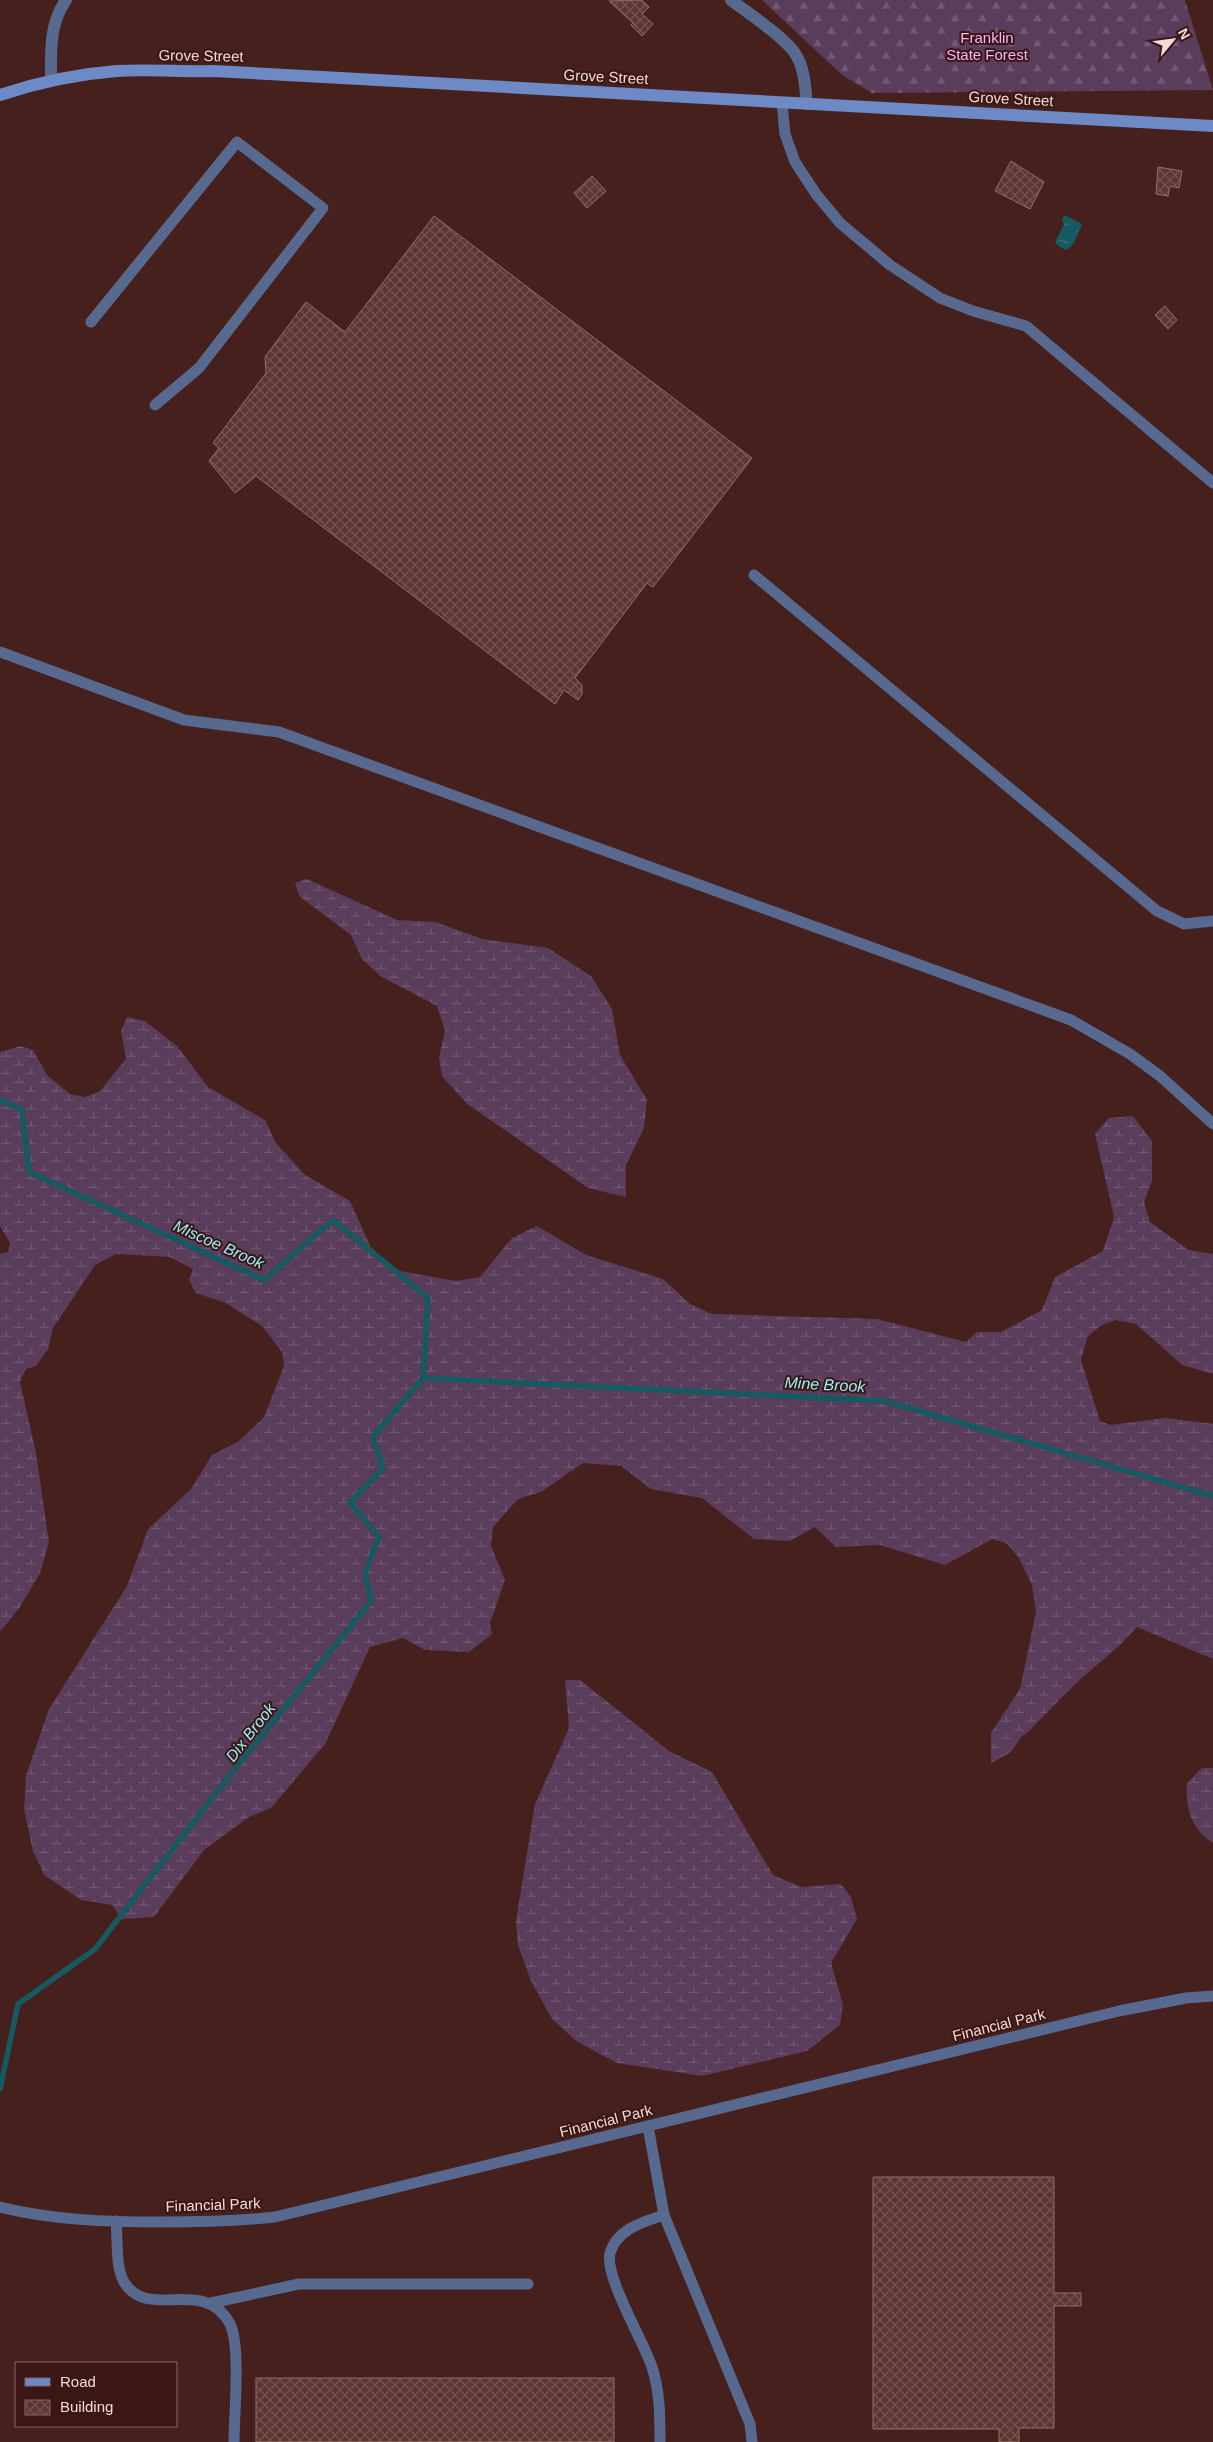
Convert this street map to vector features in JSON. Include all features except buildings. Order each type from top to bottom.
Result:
[{"type":"main road","name":"Grove Street","points":[[0,95],[51,80],[120,71],[214,71],[1213,126]]},
{"type":"street","points":[[51,80],[52,33],[56,17],[66,0]]},
{"type":"street","points":[[731,0],[788,46],[797,56],[802,69],[807,104]]},
{"type":"lane","points":[[782,103],[785,134],[795,162],[816,194],[840,223],[890,265],[940,298],[973,311],[1026,326],[1213,483]]},
{"type":"lane","points":[[91,322],[237,142],[323,208],[199,368],[155,405]]},
{"type":"lane","points":[[754,575],[1157,911],[1184,924],[1213,921]]},
{"type":"lane","points":[[0,652],[184,720],[279,732],[1064,1018],[1096,1034],[1153,1070],[1213,1124]]},
{"type":"lane","name":"Financial Park","points":[[0,2207],[52,2217],[116,2221],[216,2222],[275,2217],[1118,2011],[1186,1998],[1213,1996]]},
{"type":"lane","points":[[648,2126],[664,2215],[750,2424],[752,2442]]},
{"type":"lane","points":[[660,2442],[660,2401],[652,2366],[614,2282],[610,2254],[622,2233],[664,2215]]},
{"type":"lane","points":[[116,2221],[124,2280],[134,2294],[151,2300],[197,2300],[211,2303],[299,2284],[528,2284]]},
{"type":"lane","points":[[211,2303],[221,2312],[230,2325],[235,2344],[234,2442]]},
{"type":"green space","name":"Franklin State Forest","points":[[762,0],[1185,0],[1213,90],[872,93],[842,75]]},
{"type":"green space","points":[[307,879],[397,920],[435,922],[483,939],[548,948],[591,976],[612,1009],[620,1055],[647,1100],[644,1128],[626,1165],[626,1197],[588,1188],[466,1103],[442,1076],[439,1058],[445,1030],[437,1006],[380,976],[362,959],[351,935],[300,897],[295,883]]},
{"type":"green space","points":[[127,1017],[145,1021],[177,1046],[208,1087],[265,1120],[276,1143],[305,1175],[350,1201],[373,1252],[400,1271],[456,1281],[480,1277],[512,1238],[537,1226],[586,1255],[663,1279],[690,1304],[712,1314],[877,1319],[966,1342],[977,1332],[1001,1332],[1042,1310],[1055,1277],[1103,1251],[1114,1217],[1095,1134],[1109,1118],[1133,1116],[1152,1141],[1152,1181],[1144,1202],[1150,1222],[1189,1250],[1213,1254],[1213,1374],[1182,1365],[1136,1324],[1116,1320],[1102,1325],[1088,1336],[1081,1360],[1100,1421],[1110,1425],[1165,1418],[1213,1424],[1213,1659],[1137,1627],[1022,1736],[1010,1753],[991,1763],[991,1733],[1020,1689],[1036,1612],[1032,1585],[1019,1558],[1006,1543],[992,1539],[945,1565],[880,1545],[836,1547],[815,1527],[790,1541],[754,1539],[702,1498],[651,1489],[621,1466],[583,1463],[541,1492],[518,1499],[493,1527],[491,1546],[505,1580],[490,1623],[492,1634],[469,1652],[425,1650],[403,1638],[370,1647],[325,1744],[271,1808],[249,1817],[204,1850],[154,1917],[122,1919],[112,1905],[81,1900],[44,1875],[33,1851],[24,1809],[26,1775],[49,1709],[127,1586],[148,1529],[191,1489],[212,1455],[239,1441],[264,1417],[284,1366],[282,1352],[262,1326],[226,1303],[196,1293],[189,1280],[193,1269],[170,1257],[116,1254],[95,1265],[53,1328],[48,1349],[36,1366],[26,1369],[20,1382],[36,1453],[49,1542],[40,1573],[20,1607],[0,1632],[0,1254],[8,1252],[10,1243],[0,1226],[0,1052],[21,1046],[33,1050],[47,1075],[70,1094],[85,1097],[100,1091],[126,1059],[121,1031]]},
{"type":"green space","points":[[565,1680],[580,1680],[669,1751],[712,1772],[773,1875],[801,1887],[841,1884],[851,1897],[857,1919],[831,1963],[843,2005],[840,2025],[807,2051],[702,2076],[617,2063],[576,2041],[552,2019],[531,1981],[518,1945],[516,1921],[535,1804],[569,1728]]},
{"type":"green space","points":[[1202,1768],[1213,1768],[1213,1843],[1199,1831],[1191,1817],[1187,1801],[1187,1783]]},
{"type":"water","points":[[1065,215],[1082,224],[1074,243],[1067,250],[1061,248],[1055,242],[1064,225],[1062,219]]},
{"type":"waterway","name":"Miscoe Brook","points":[[0,1100],[22,1110],[29,1172],[264,1280],[333,1220],[428,1298],[423,1378]]},
{"type":"waterway","name":"Mine Brook","points":[[423,1378],[885,1401],[1213,1496]]},
{"type":"waterway","name":"Dix Brook","points":[[0,2089],[18,2004],[95,1949],[230,1775],[371,1601],[365,1573],[379,1537],[350,1503],[383,1468],[373,1437],[423,1378]]}]
